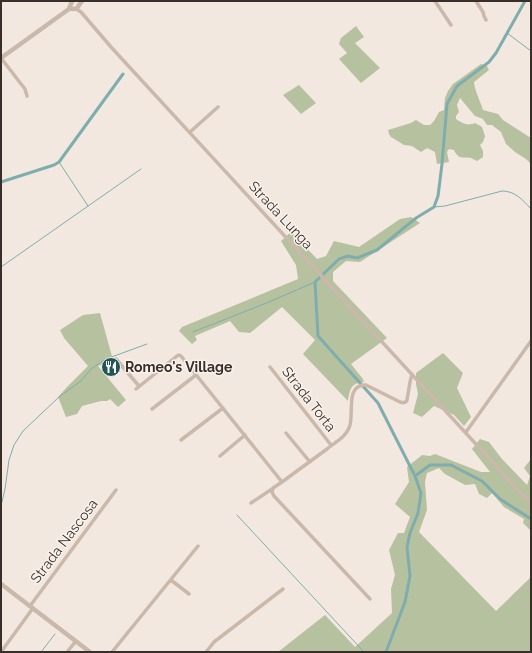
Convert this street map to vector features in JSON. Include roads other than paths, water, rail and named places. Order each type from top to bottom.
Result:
[{"type":"street","points":[[435,1],[451,25]]},
{"type":"street","points":[[476,1],[484,12],[486,20]]},
{"type":"street","points":[[27,96],[24,89],[1,58],[75,5]]},
{"type":"street","name":"Strada Lunga","points":[[75,5],[531,504]]},
{"type":"street","points":[[190,132],[218,107]]},
{"type":"street","points":[[466,432],[531,341]]},
{"type":"street","points":[[116,360],[137,387],[178,356],[182,357],[282,482]]},
{"type":"street","name":"Strada Torta","points":[[270,367],[331,445]]},
{"type":"street","name":"Strada Torta","points":[[251,503],[343,437],[351,422],[352,397],[355,390],[359,386],[364,385],[371,387],[404,403],[408,400],[412,374]]},
{"type":"street","points":[[152,409],[196,375]]},
{"type":"street","points":[[181,440],[223,408]]},
{"type":"street","points":[[286,433],[310,462]]},
{"type":"street","points":[[220,456],[245,435]]},
{"type":"street","points":[[273,488],[272,492],[275,497],[370,599]]},
{"type":"street","name":"Strada Nascosa","points":[[1,652],[31,607],[116,490]]},
{"type":"street","points":[[112,652],[198,546]]},
{"type":"street","points":[[171,580],[189,594]]},
{"type":"street","points":[[1,584],[90,652]]},
{"type":"street","points":[[206,652],[216,641],[283,589]]},
{"type":"street","points":[[66,652],[76,641]]},
{"type":"waterway","points":[[415,476],[378,403],[318,336],[315,282],[339,259],[348,256],[357,258],[377,250],[416,218],[434,207],[438,196],[447,104],[457,86],[489,62],[496,53],[525,1]]},
{"type":"waterway","points":[[507,33],[531,51]]},
{"type":"waterway","points":[[1,182],[54,165],[59,162],[123,74]]},
{"type":"waterway","points":[[59,162],[88,206]]},
{"type":"waterway","points":[[1,267],[141,169]]},
{"type":"waterway","points":[[434,207],[445,206],[507,191],[522,199],[531,209]]},
{"type":"waterway","points":[[193,332],[315,282]]},
{"type":"waterway","points":[[1,504],[5,489],[9,460],[14,445],[23,431],[59,397],[81,381],[91,369],[106,359],[147,344]]},
{"type":"waterway","points":[[386,652],[405,602],[410,576],[407,547],[410,533],[418,513],[421,493],[415,476],[430,465],[451,465],[482,481],[500,499],[531,519]]},
{"type":"waterway","points":[[237,515],[364,652]]},
{"type":"waterway","points":[[41,652],[55,634]]},
{"type":"place","name":"Romeo's Village","points":[[111,367]]}]
